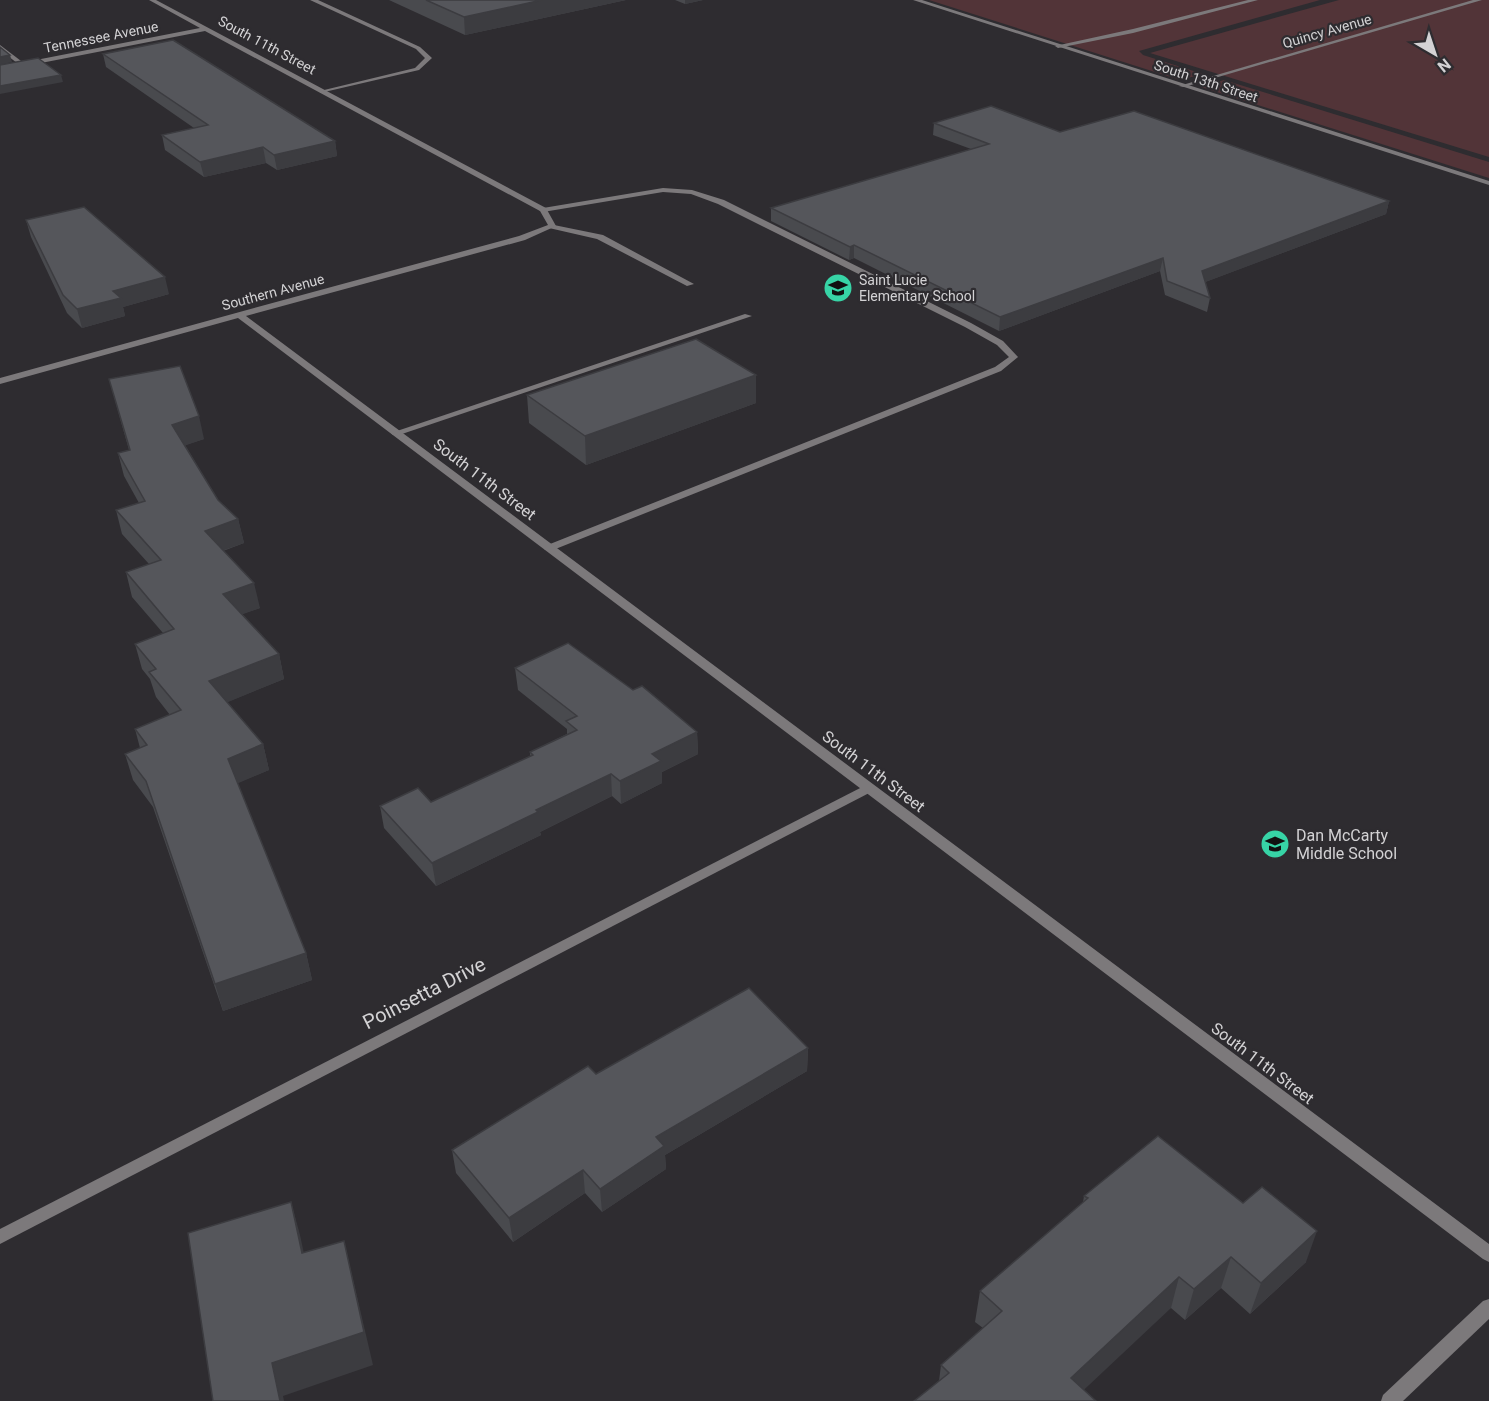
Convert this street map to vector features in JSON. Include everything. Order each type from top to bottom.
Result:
[{"type":"street","name":"South 11th Street","points":[[152,0],[543,210]]},
{"type":"street","points":[[313,0],[418,48],[429,58],[417,69],[322,92]]},
{"type":"street","name":"South 13th Street","points":[[916,0],[1489,183]]},
{"type":"street","points":[[1058,46],[1133,32],[1255,0]]},
{"type":"street","name":"Quincy Avenue","points":[[1182,86],[1479,0]]},
{"type":"street","name":"Tennessee Avenue","points":[[0,69],[206,29]]},
{"type":"street","points":[[0,47],[23,64]]},
{"type":"street","points":[[549,548],[998,369],[1014,357],[1000,343],[968,325],[721,202],[692,192],[663,190],[543,210],[552,226],[600,237],[690,284]]},
{"type":"street","name":"Southern Avenue","points":[[0,381],[522,238],[552,226]]},
{"type":"street","name":"South 11th Street","points":[[239,315],[1489,1254]]},
{"type":"street","points":[[396,433],[748,316]]},
{"type":"street","name":"Poinsetta Drive","points":[[0,1237],[868,788]]},
{"type":"street","points":[[1390,1401],[1489,1307]]},
{"type":"shaded area","points":[[929,0],[1320,0],[1139,51],[1143,55],[1203,74],[1180,80]]},
{"type":"shaded area","points":[[1339,0],[1489,0],[1489,157],[1150,53]]},
{"type":"shaded area","points":[[1224,80],[1489,162],[1489,178],[1201,87]]},
{"type":"building","points":[[426,0],[542,0],[464,17]]},
{"type":"building","points":[[173,40],[335,141],[274,155],[263,147],[200,162],[162,135],[208,125],[103,54]]},
{"type":"building","points":[[0,47],[10,55],[0,57]]},
{"type":"building","points":[[38,58],[61,75],[0,86],[0,65]]},
{"type":"building","points":[[991,106],[1060,132],[1134,111],[1389,201],[1202,271],[1210,298],[1167,281],[1163,258],[1000,317],[854,245],[850,247],[771,208],[989,144],[934,123]]},
{"type":"building","points":[[84,207],[165,277],[113,291],[121,298],[77,309],[63,295],[26,220]]},
{"type":"building","points":[[696,339],[756,375],[585,436],[527,395]]},
{"type":"building","points":[[180,366],[199,416],[172,425],[218,500],[238,519],[205,531],[254,583],[223,594],[279,654],[209,681],[263,744],[228,759],[306,953],[215,984],[146,781],[125,754],[147,745],[135,729],[181,710],[149,672],[156,669],[135,644],[174,629],[126,572],[161,560],[116,510],[145,501],[118,453],[130,450],[109,379]]},
{"type":"building","points":[[568,643],[633,690],[642,686],[697,732],[652,754],[661,761],[620,781],[611,774],[432,863],[380,806],[418,788],[431,802],[533,755],[530,752],[577,730],[566,721],[577,716],[515,668]]},
{"type":"building","points":[[749,988],[808,1048],[656,1137],[664,1146],[600,1189],[583,1170],[509,1218],[452,1150],[588,1066],[596,1074]]},
{"type":"building","points":[[1158,1136],[1243,1203],[1262,1187],[1317,1231],[1261,1283],[1231,1257],[1194,1289],[1179,1277],[1071,1378],[1096,1401],[914,1401],[949,1373],[941,1365],[1002,1311],[980,1291],[1088,1198],[1084,1196]]},
{"type":"building","points":[[291,1202],[302,1253],[344,1241],[364,1332],[272,1363],[280,1401],[213,1401],[188,1233]]},
{"type":"place","name":"Saint Lucie Elementary School","points":[[838,288]]},
{"type":"place","name":"Dan McCarty Middle School","points":[[1275,844]]}]
